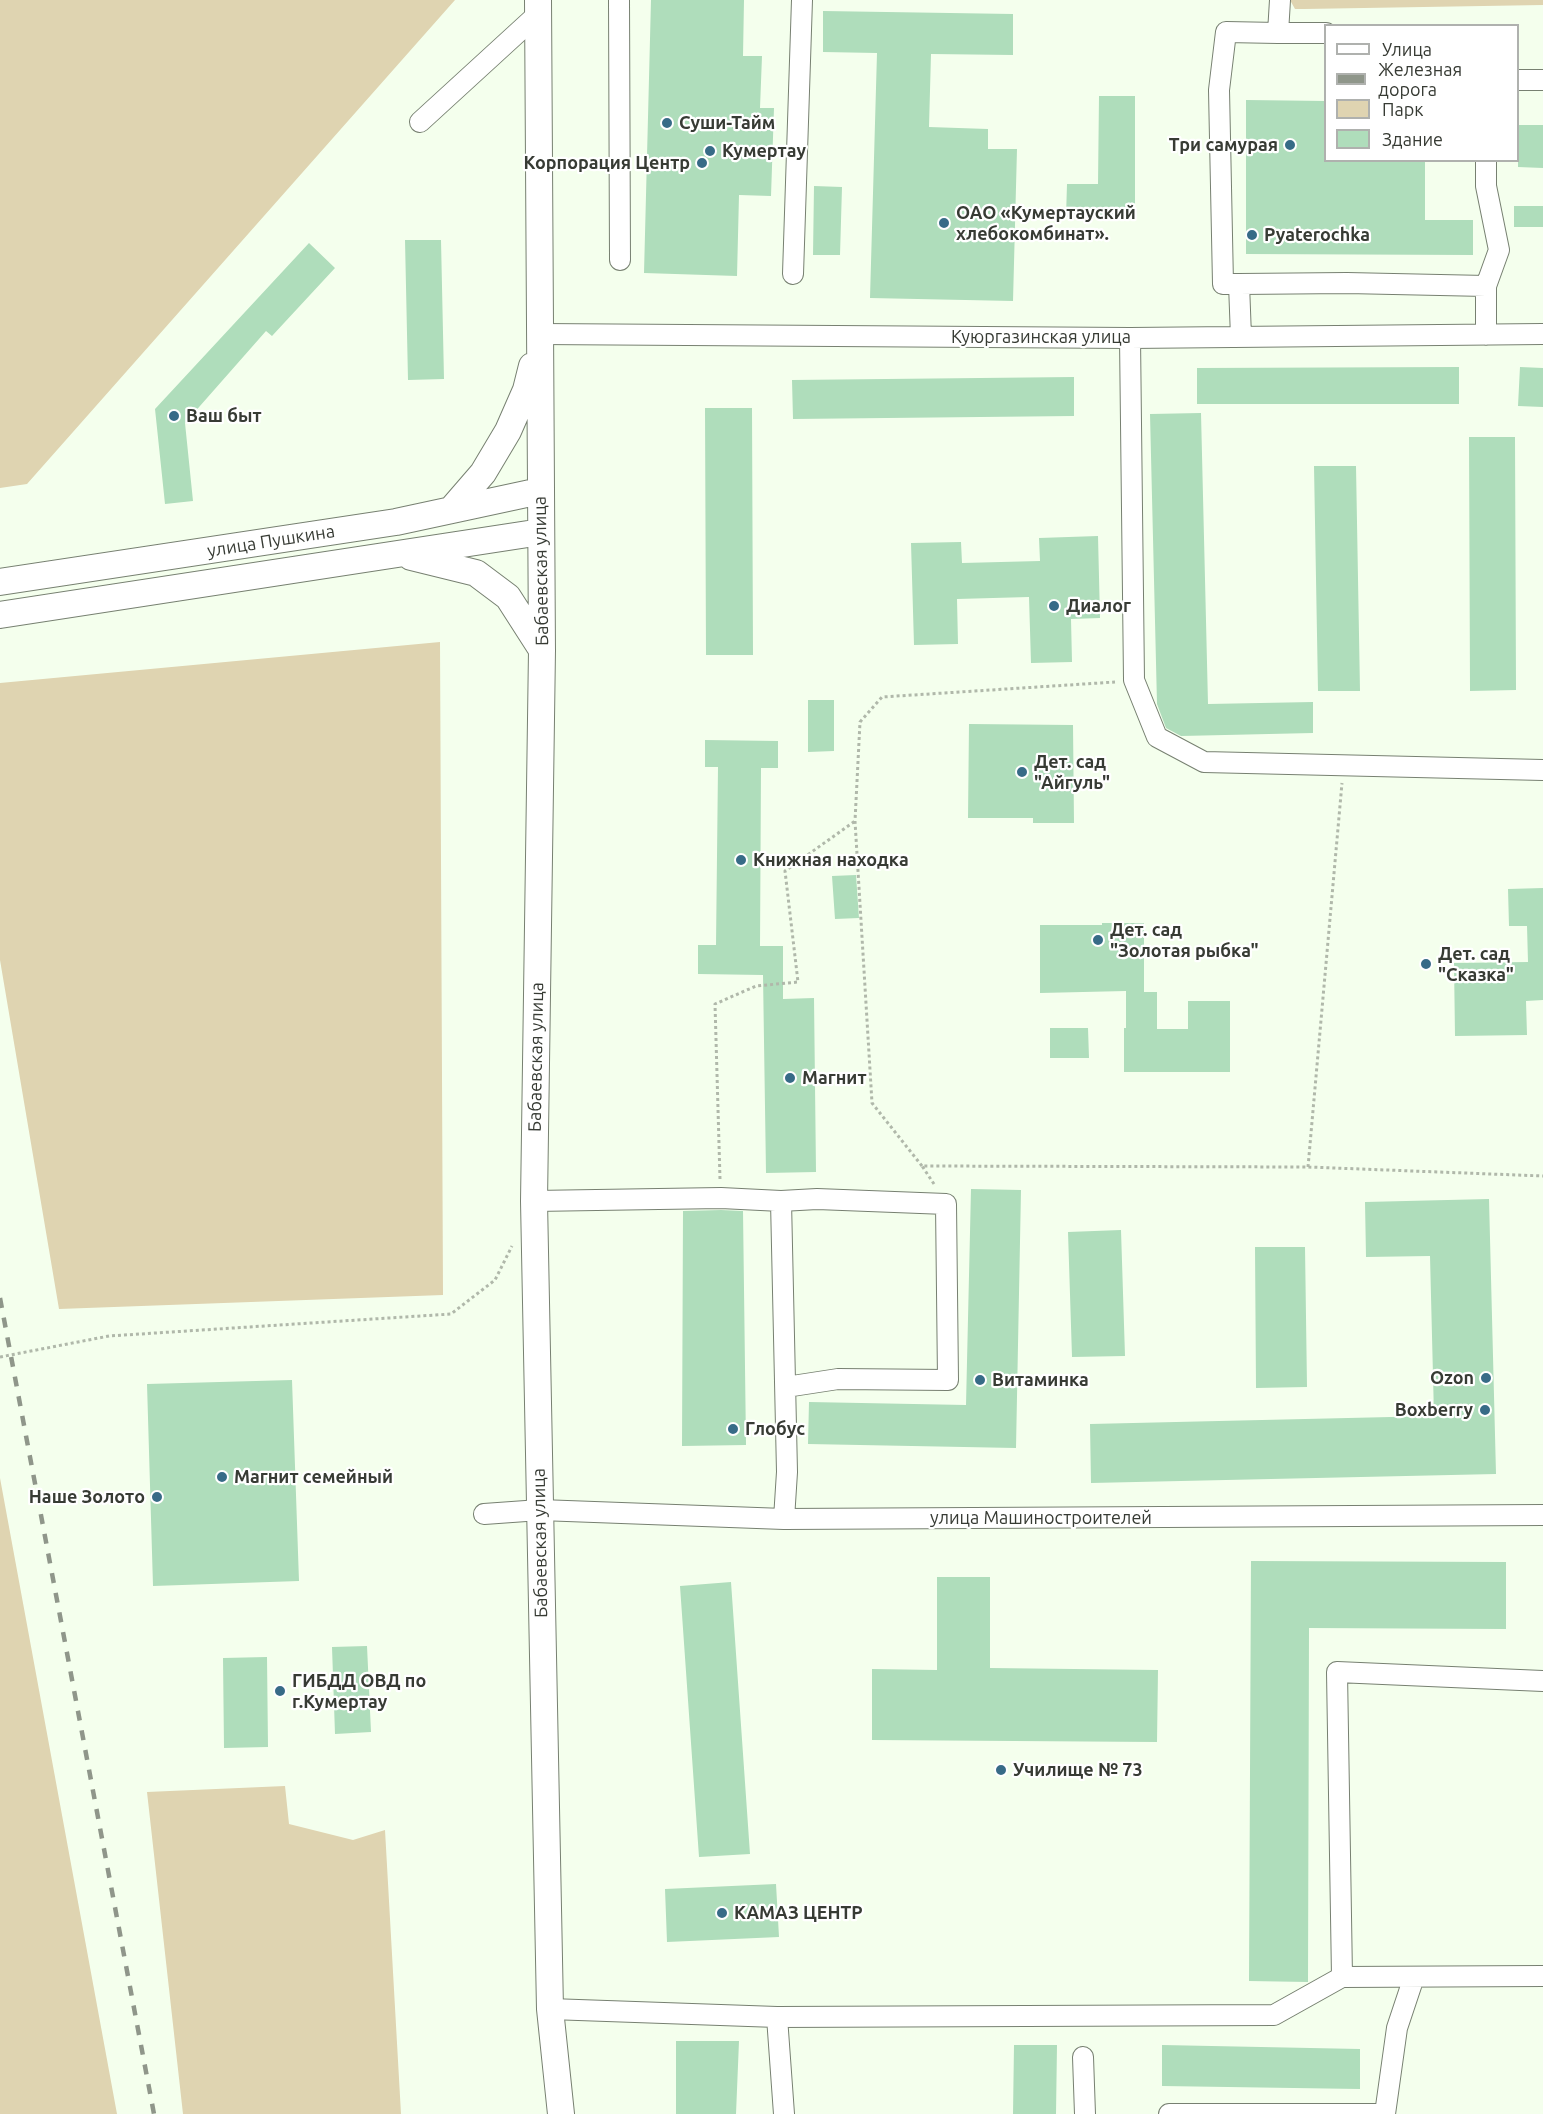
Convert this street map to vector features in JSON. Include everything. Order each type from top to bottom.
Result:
[{"type":"main road","name":"Бабаевская улица","points":[[538,7],[543,650],[534,1201],[549,2009],[561,2114]]},
{"type":"main road","points":[[451,510],[483,473],[508,431],[526,390],[540,334]]},
{"type":"main road","name":"улица Пушкина","points":[[0,582],[396,522],[540,491]]},
{"type":"main road","name":"улица Пушкина","points":[[0,615],[541,532]]},
{"type":"main road","points":[[399,554],[476,573],[508,597],[543,650]]},
{"type":"street","points":[[619,0],[620,260]]},
{"type":"street","points":[[793,274],[802,0]]},
{"type":"street","points":[[1278,33],[1280,0]]},
{"type":"street","points":[[420,122],[538,7]]},
{"type":"street","points":[[1324,33],[1226,32],[1219,90],[1223,285],[1347,282],[1486,286]]},
{"type":"street","points":[[1519,80],[1543,80]]},
{"type":"street","points":[[1486,162],[1486,186],[1499,250],[1486,286],[1486,335]]},
{"type":"street","points":[[1239,284],[1241,337]]},
{"type":"street","name":"Куюргазинская улица","points":[[540,334],[1130,338],[1543,334]]},
{"type":"street","points":[[1130,338],[1134,680],[1157,737],[1204,762],[1543,770]]},
{"type":"street","points":[[534,1201],[721,1198],[946,1204],[948,1380],[838,1379],[786,1387]]},
{"type":"street","points":[[781,1201],[787,1472],[784,1519]]},
{"type":"street","name":"улица Машиностроителей","points":[[484,1514],[540,1510],[784,1519],[1543,1515]]},
{"type":"street","points":[[1342,1977],[1337,1672],[1543,1681]]},
{"type":"street","points":[[549,2009],[777,2017],[1274,2015],[1342,1977],[1543,1976]]},
{"type":"street","points":[[1169,2114],[1385,2114],[1398,2028],[1414,1977]]},
{"type":"street","points":[[777,2017],[784,2114]]},
{"type":"street","points":[[1083,2057],[1084,2114]]},
{"type":"path","points":[[946,1204],[922,1166],[872,1102],[855,821],[860,722],[882,697],[1134,680]]},
{"type":"path","points":[[1308,1167],[1344,765]]},
{"type":"path","points":[[721,1198],[715,1004],[756,986],[798,982],[785,871],[855,821]]},
{"type":"path","points":[[922,1166],[1308,1167],[1543,1176]]},
{"type":"path","points":[[0,1357],[109,1336],[451,1314],[495,1280],[514,1241]]},
{"type":"green space","points":[[0,0],[455,0],[27,484],[0,488]]},
{"type":"green space","points":[[1290,0],[1543,0],[1543,5],[1295,9]]},
{"type":"green space","points":[[440,642],[443,1295],[59,1309],[0,960],[0,683]]},
{"type":"green space","points":[[0,1478],[117,2114],[0,2114]]},
{"type":"green space","points":[[285,1786],[289,1824],[353,1840],[385,1830],[401,2114],[183,2114],[147,1792]]},
{"type":"building","name":"Кумертау","points":[[651,0],[744,0],[743,56],[762,56],[760,108],[774,108],[771,196],[739,195],[737,276],[644,273]]},
{"type":"building","name":"ОАО «Кумертауский хлебокомбинат».","points":[[823,11],[1013,14],[1013,55],[931,54],[929,127],[988,129],[988,149],[1017,149],[1013,301],[870,298],[877,53],[823,52]]},
{"type":"building","points":[[1099,96],[1135,96],[1135,214],[1066,217],[1067,184],[1098,184]]},
{"type":"building","points":[[1246,100],[1324,101],[1324,162],[1425,162],[1425,220],[1473,220],[1473,255],[1246,254]]},
{"type":"building","points":[[1519,125],[1543,125],[1543,168],[1518,167]]},
{"type":"building","points":[[814,186],[842,187],[840,255],[813,255]]},
{"type":"building","points":[[1514,206],[1543,206],[1543,227],[1514,227]]},
{"type":"building","points":[[405,240],[441,240],[444,379],[408,380]]},
{"type":"building","name":"Ваш быт","points":[[309,243],[335,268],[272,336],[266,331],[185,423],[193,501],[165,504],[155,409]]},
{"type":"building","points":[[1459,367],[1459,404],[1197,404],[1197,368]]},
{"type":"building","points":[[1520,367],[1543,368],[1543,407],[1518,406]]},
{"type":"building","points":[[1074,377],[1074,416],[793,419],[792,380]]},
{"type":"building","points":[[705,408],[752,408],[753,655],[706,655]]},
{"type":"building","points":[[1201,413],[1208,704],[1313,702],[1313,733],[1181,736],[1166,728],[1157,704],[1150,414]]},
{"type":"building","points":[[1469,437],[1515,437],[1516,690],[1470,691]]},
{"type":"building","points":[[1314,466],[1356,466],[1360,691],[1318,691]]},
{"type":"building","points":[[1098,536],[1100,618],[1071,619],[1072,662],[1031,663],[1029,597],[957,599],[958,644],[914,645],[911,543],[961,542],[962,563],[1040,561],[1039,538]]},
{"type":"building","points":[[808,700],[834,700],[834,751],[808,752]]},
{"type":"building","name":"Дет. сад \"Айгуль\"","points":[[969,724],[1073,725],[1074,823],[1033,823],[1033,818],[968,818]]},
{"type":"building","points":[[705,740],[778,741],[778,768],[761,768],[760,946],[783,946],[783,999],[814,998],[816,1172],[766,1173],[763,975],[698,974],[698,945],[716,945],[718,767],[705,767]]},
{"type":"building","points":[[856,875],[859,918],[835,919],[832,876]]},
{"type":"building","name":"Дет. сад \"Сказка\"","points":[[1543,888],[1543,1000],[1526,1001],[1527,1035],[1455,1036],[1454,963],[1528,962],[1527,926],[1509,926],[1508,889]]},
{"type":"building","name":"Дет. сад \"Золотая рыбка\"","points":[[1102,923],[1144,923],[1144,992],[1157,992],[1157,1029],[1188,1029],[1188,1001],[1230,1001],[1230,1072],[1124,1072],[1126,991],[1040,993],[1040,925],[1102,925]]},
{"type":"building","points":[[1050,1028],[1088,1028],[1089,1058],[1050,1058]]},
{"type":"building","points":[[971,1189],[1021,1190],[1016,1448],[808,1444],[809,1402],[966,1405]]},
{"type":"building","points":[[1489,1199],[1496,1474],[1091,1483],[1090,1424],[1434,1416],[1430,1256],[1366,1257],[1365,1202]]},
{"type":"building","points":[[683,1211],[743,1211],[746,1445],[682,1446]]},
{"type":"building","points":[[1121,1230],[1125,1356],[1072,1357],[1068,1232]]},
{"type":"building","points":[[1255,1247],[1305,1247],[1307,1387],[1256,1388]]},
{"type":"building","name":"Магнит семейный","points":[[292,1380],[299,1581],[153,1586],[147,1384]]},
{"type":"building","points":[[1251,1561],[1506,1562],[1506,1629],[1309,1628],[1308,1982],[1249,1981]]},
{"type":"building","points":[[937,1577],[990,1577],[990,1668],[1158,1670],[1157,1742],[872,1740],[872,1669],[937,1670]]},
{"type":"building","points":[[731,1582],[750,1854],[699,1857],[680,1586]]},
{"type":"building","points":[[367,1646],[371,1732],[335,1734],[332,1647]]},
{"type":"building","points":[[267,1657],[268,1747],[224,1748],[223,1658]]},
{"type":"building","name":"КАМАЗ ЦЕНТР","points":[[776,1884],[779,1937],[667,1942],[665,1889]]},
{"type":"building","points":[[676,2041],[739,2041],[736,2114],[676,2114]]},
{"type":"building","points":[[1014,2045],[1057,2045],[1056,2114],[1013,2114]]},
{"type":"building","points":[[1162,2045],[1360,2049],[1360,2089],[1162,2086]]},
{"type":"railway","points":[[0,1298],[154,2114]]},
{"type":"place","name":"Суши-Тайм","points":[[667,123]]},
{"type":"place","name":"Три самурая","points":[[1290,145]]},
{"type":"place","name":"Кумертау","points":[[710,151]]},
{"type":"place","name":"Корпорация Центр","points":[[702,163]]},
{"type":"place","name":"ОАО «Кумертауский хлебокомбинат».","points":[[944,223]]},
{"type":"place","name":"Pyaterochka","points":[[1252,235]]},
{"type":"place","name":"Ваш быт","points":[[174,416]]},
{"type":"place","name":"Диалог","points":[[1054,606]]},
{"type":"place","name":"Дет. сад \"Айгуль\"","points":[[1022,772]]},
{"type":"place","name":"Книжная находка","points":[[741,860]]},
{"type":"place","name":"Дет. сад \"Золотая рыбка\"","points":[[1098,940]]},
{"type":"place","name":"Дет. сад \"Сказка\"","points":[[1426,964]]},
{"type":"place","name":"Магнит","points":[[790,1078]]},
{"type":"place","name":"Ozon","points":[[1486,1378]]},
{"type":"place","name":"Витаминка","points":[[980,1380]]},
{"type":"place","name":"Boxberry","points":[[1485,1410]]},
{"type":"place","name":"Глобус","points":[[733,1429]]},
{"type":"place","name":"Магнит семейный","points":[[222,1477]]},
{"type":"place","name":"Наше Золото","points":[[157,1497]]},
{"type":"place","name":"ГИБДД ОВД по г.Кумертау","points":[[280,1691]]},
{"type":"place","name":"Училище № 73","points":[[1001,1770]]},
{"type":"place","name":"КАМАЗ ЦЕНТР","points":[[722,1913]]}]
